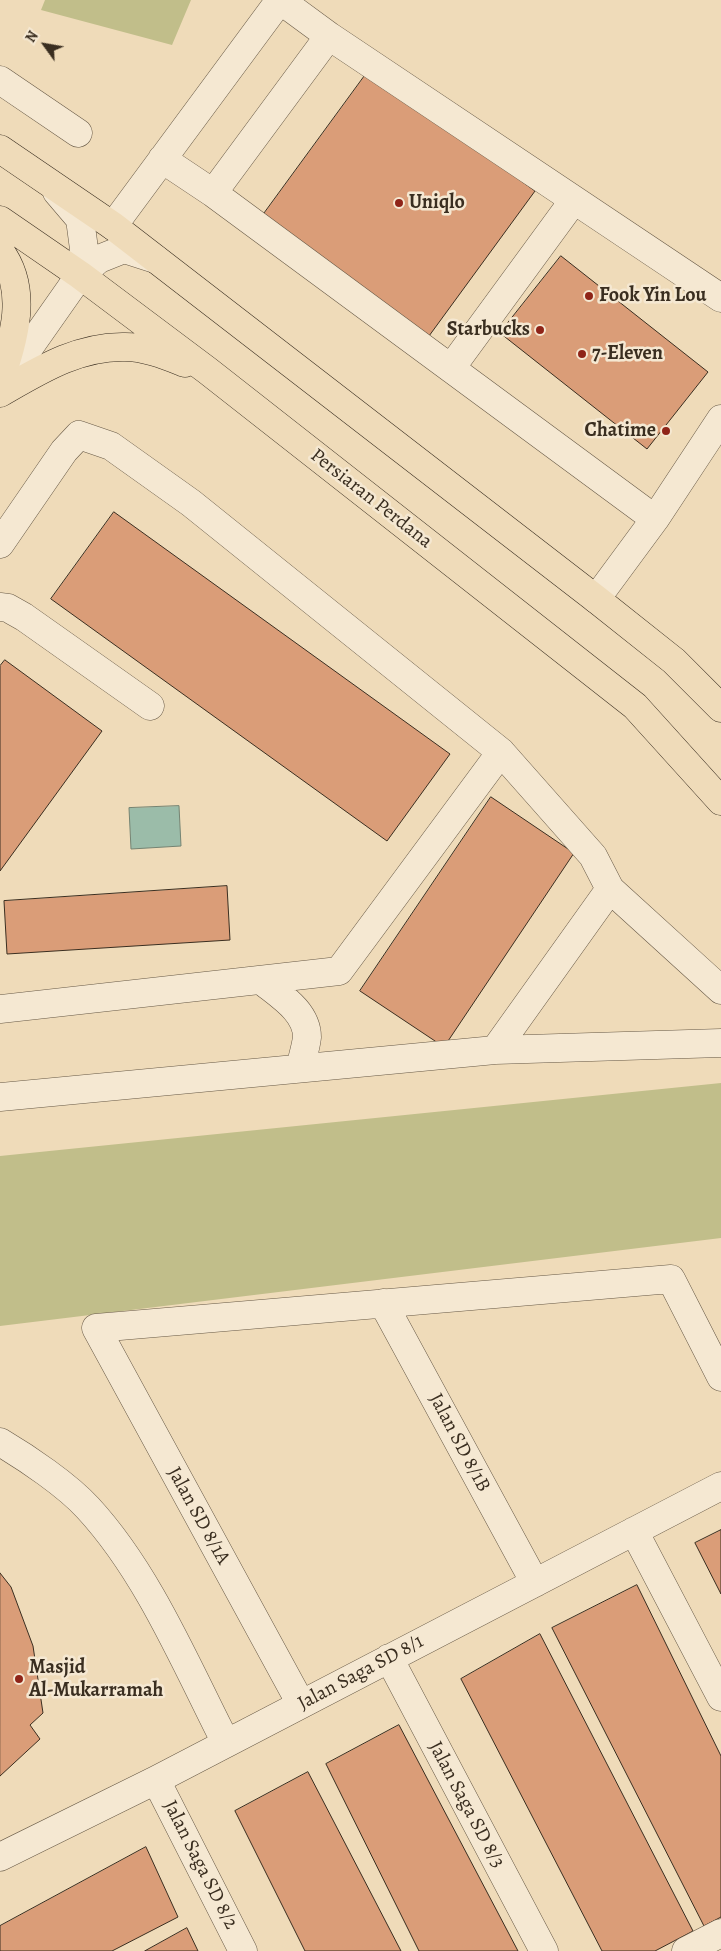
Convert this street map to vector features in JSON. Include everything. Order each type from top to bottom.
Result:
[{"type":"main road","points":[[0,149],[113,226],[596,599],[674,661],[721,708]]},
{"type":"main road","name":"Persiaran Perdana","points":[[0,220],[80,275],[208,371],[635,706],[721,801]]},
{"type":"main road","points":[[0,251],[10,265],[18,296],[13,343],[0,380]]},
{"type":"main road","points":[[0,394],[48,365],[86,350],[127,346],[160,354],[208,371]]},
{"type":"main road","points":[[690,767],[721,792]]},
{"type":"street","points":[[113,226],[280,0],[329,36],[721,298]]},
{"type":"street","points":[[213,193],[329,36]]},
{"type":"street","points":[[0,80],[78,133]]},
{"type":"street","points":[[162,159],[213,193],[655,519]]},
{"type":"street","points":[[49,183],[80,219],[84,249],[80,275]]},
{"type":"street","points":[[451,368],[574,200]]},
{"type":"street","points":[[0,389],[80,275],[99,259],[124,249],[155,258]]},
{"type":"street","points":[[596,599],[655,519],[721,419]]},
{"type":"street","points":[[0,544],[64,451],[79,435],[112,446],[191,503],[501,752],[593,856],[610,889],[721,990]]},
{"type":"street","points":[[0,606],[8,608],[24,617],[150,706]]},
{"type":"street","points":[[0,1009],[339,971],[501,752]]},
{"type":"street","points":[[495,1050],[610,889]]},
{"type":"street","points":[[261,980],[294,1007],[304,1021],[306,1037],[300,1068]]},
{"type":"street","points":[[0,1097],[495,1050],[721,1043]]},
{"type":"street","points":[[384,1303],[671,1278],[721,1377]]},
{"type":"street","name":"Jalan SD 8/1A","points":[[301,1704],[96,1328],[384,1303]]},
{"type":"street","name":"Jalan SD 8/1B","points":[[384,1303],[535,1583]]},
{"type":"street","points":[[0,1442],[26,1457],[87,1507],[135,1568],[226,1743]]},
{"type":"street","name":"Jalan Saga SD 8/1","points":[[0,1857],[156,1780],[721,1486]]},
{"type":"street","points":[[634,1531],[721,1697]]},
{"type":"street","name":"Jalan Saga SD 8/3","points":[[389,1658],[544,1951]]},
{"type":"street","name":"Jalan Saga SD 8/2","points":[[156,1780],[244,1951]]},
{"type":"street","points":[[686,1951],[721,1932]]},
{"type":"shaded area","points":[[45,0],[191,0],[172,45],[41,10]]},
{"type":"shaded area","points":[[179,806],[181,846],[131,849],[129,808]]},
{"type":"shaded area","points":[[721,1083],[721,1238],[0,1326],[0,1156]]},
{"type":"building","name":"Uniqlo","points":[[369,70],[535,191],[429,336],[263,215]]},
{"type":"building","points":[[561,256],[708,372],[647,449],[500,333]]},
{"type":"building","points":[[114,512],[450,754],[387,841],[51,599]]},
{"type":"building","points":[[5,660],[102,731],[0,871],[0,666]]},
{"type":"building","points":[[491,797],[574,853],[444,1047],[360,991]]},
{"type":"building","points":[[227,886],[230,940],[7,954],[4,901]]},
{"type":"building","points":[[721,1530],[721,1594],[695,1543]]},
{"type":"building","name":"Masjid Al-Mukarramah","points":[[0,1573],[11,1587],[33,1646],[43,1713],[30,1725],[40,1739],[0,1776]]},
{"type":"building","points":[[637,1585],[721,1756],[721,1917],[704,1926],[552,1628]]},
{"type":"building","points":[[540,1634],[693,1931],[655,1951],[602,1951],[461,1679]]},
{"type":"building","points":[[399,1725],[518,1951],[419,1951],[326,1764]]},
{"type":"building","points":[[308,1772],[401,1951],[305,1951],[235,1811]]},
{"type":"building","points":[[146,1847],[178,1917],[112,1951],[0,1951],[0,1926]]},
{"type":"building","points":[[187,1928],[198,1951],[145,1951]]},
{"type":"place","name":"Uniqlo","points":[[399,203]]},
{"type":"place","name":"Fook Yin Lou","points":[[589,296]]},
{"type":"place","name":"Starbucks","points":[[540,330]]},
{"type":"place","name":"7-Eleven","points":[[582,354]]},
{"type":"place","name":"Chatime","points":[[666,431]]},
{"type":"place","name":"Masjid Al-Mukarramah","points":[[19,1679]]}]
